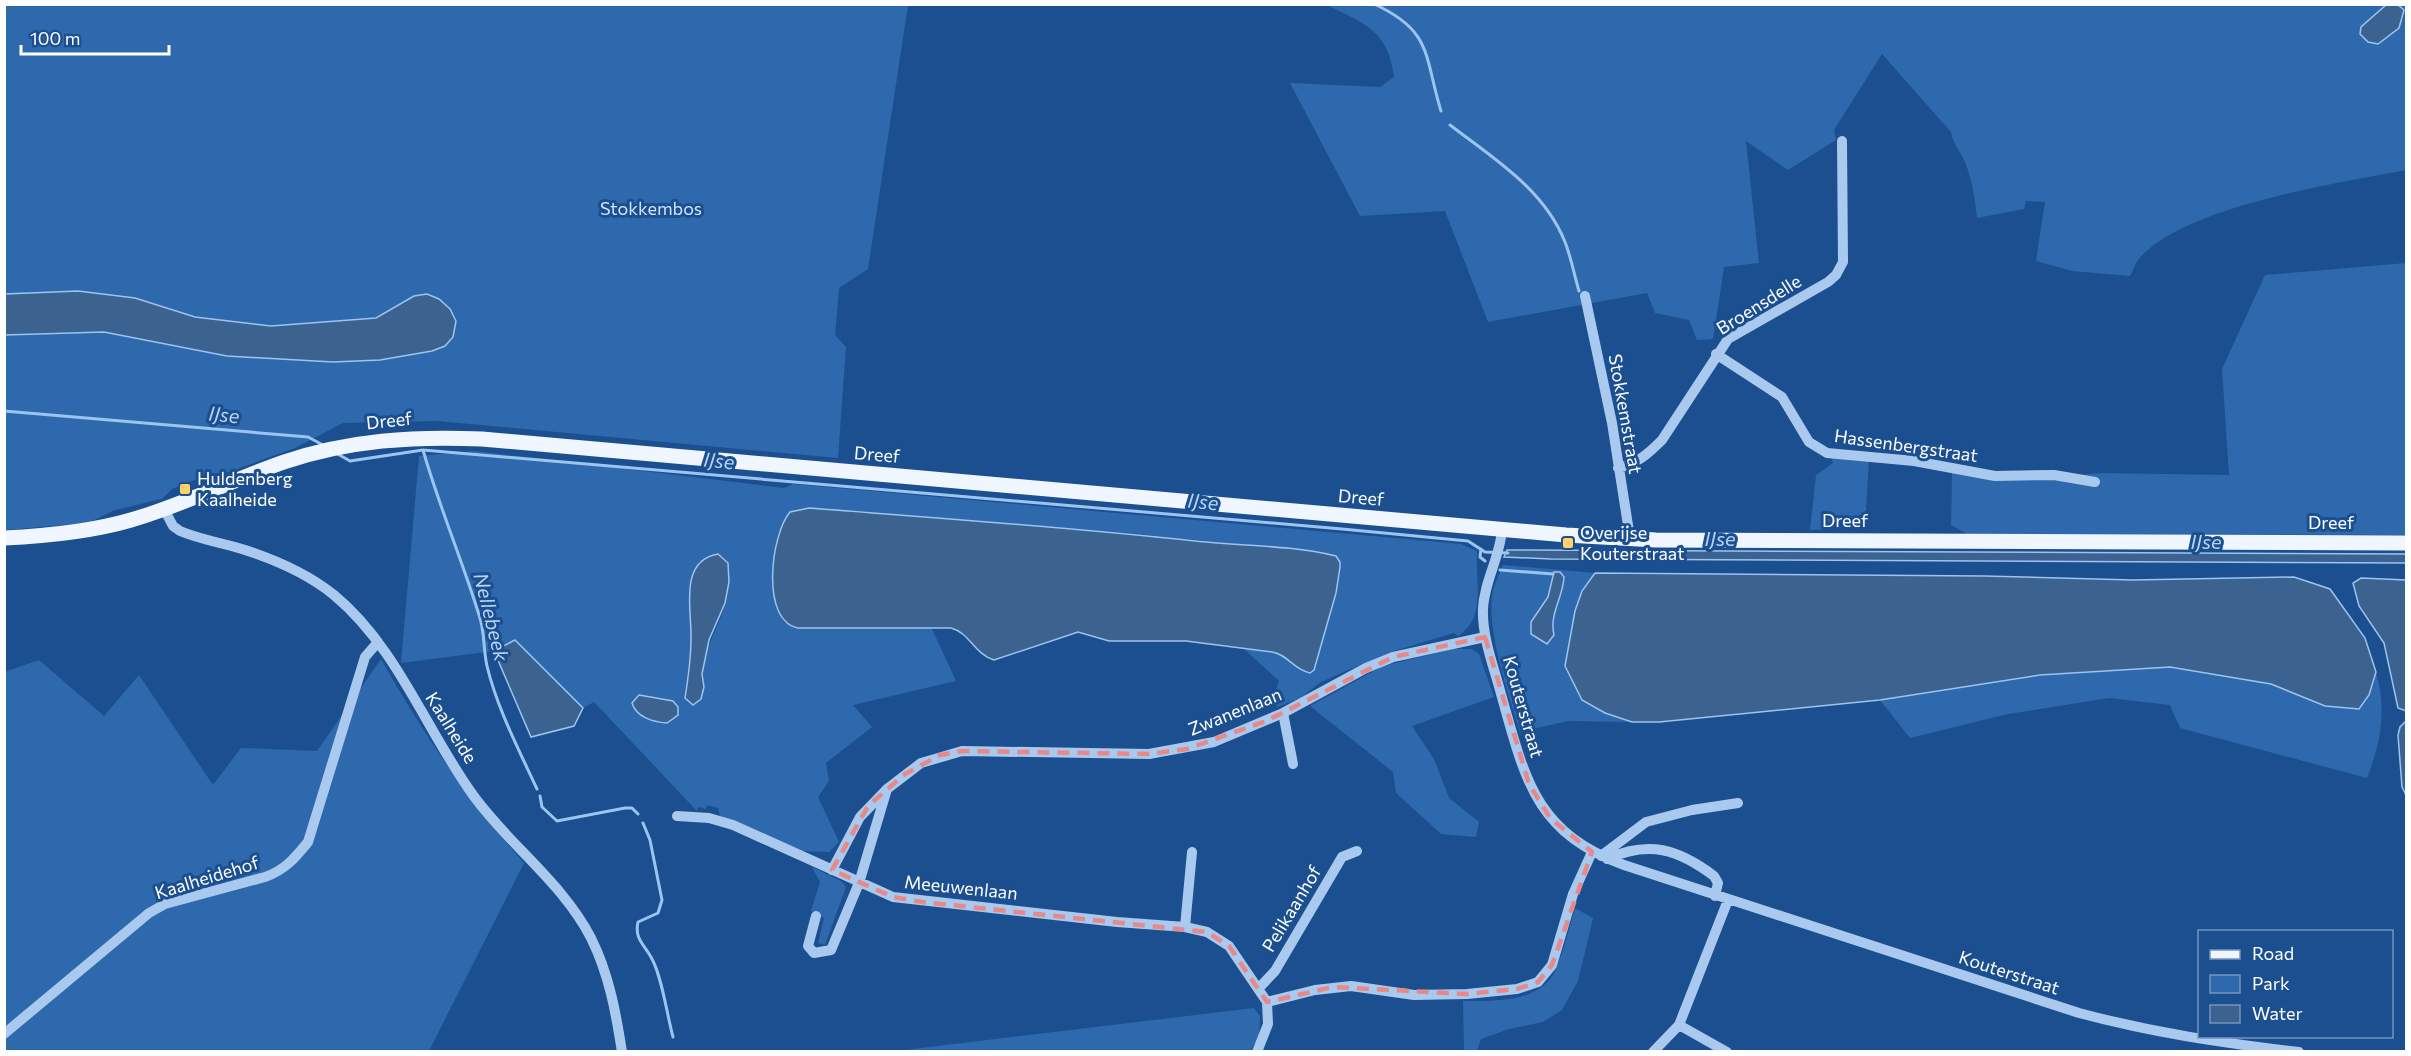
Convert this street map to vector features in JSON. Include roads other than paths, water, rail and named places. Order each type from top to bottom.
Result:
[{"type":"main road","name":"Dreef","points":[[4,538],[96,529],[164,509],[275,465],[345,446],[400,438],[482,439],[1502,530],[1630,538],[2406,543]]},
{"type":"street","name":"Broensdelle","points":[[1618,468],[1629,466],[1649,453],[1662,440],[1716,354],[1728,339],[1828,282],[1841,269],[1844,262],[1842,141]]},
{"type":"street","name":"Stokkemstraat","points":[[1585,296],[1612,423],[1630,538]]},
{"type":"street","name":"Hassenbergstraat","points":[[1716,354],[1782,397],[1809,442],[1827,453],[1914,461],[1995,476],[2054,475],[2095,482]]},
{"type":"street","name":"Kaalheide","points":[[164,509],[173,526],[180,531],[247,550],[309,578],[333,595],[378,642],[473,795],[555,888],[590,936],[609,982],[622,1052]]},
{"type":"street","name":"Kouterstraat","points":[[1502,530],[1498,553],[1487,583],[1483,609],[1485,637],[1529,784],[1550,818],[1568,836],[1600,856],[1715,896],[2120,1024],[2202,1041],[2299,1052]]},
{"type":"street","name":"Zwanenlaan","points":[[832,870],[861,817],[887,789],[921,763],[962,750],[1149,754],[1214,742],[1283,713],[1393,657],[1485,637]]},
{"type":"street","name":"Kaalheidehof","points":[[4,1034],[150,913],[165,904],[266,878],[281,871],[295,858],[308,842],[365,657],[378,642]]},
{"type":"street","points":[[1283,713],[1293,764]]},
{"type":"street","points":[[816,916],[808,946],[814,953],[822,953],[831,950],[859,883],[887,789]]},
{"type":"street","points":[[1257,1052],[1268,1024],[1267,1002],[1314,990],[1351,986],[1414,995],[1467,994],[1517,989],[1538,982],[1552,965],[1573,894],[1600,856],[1646,822],[1692,810],[1738,803]]},
{"type":"street","name":"Meeuwenlaan","points":[[677,816],[710,818],[733,825],[893,897],[922,902],[1185,927],[1218,937],[1229,946],[1267,1002]]},
{"type":"street","points":[[1600,856],[1643,848],[1672,853],[1714,876],[1718,883],[1715,896]]},
{"type":"street","name":"Pelikaanhof","points":[[1259,988],[1275,971],[1342,858],[1357,851]]},
{"type":"street","points":[[1185,927],[1192,852]]},
{"type":"street","points":[[1653,1052],[1678,1025],[1728,900]]},
{"type":"street","points":[[1678,1025],[1727,1052]]},
{"type":"water","points":[[2386,5],[2398,5],[2404,10],[2399,28],[2378,44],[2368,42],[2360,34],[2361,27]]},
{"type":"water","points":[[78,291],[135,298],[195,317],[271,326],[376,318],[414,296],[427,294],[439,299],[450,309],[456,321],[453,337],[445,346],[432,351],[380,360],[333,362],[227,356],[104,332],[5,335],[5,294]]},
{"type":"water","points":[[809,508],[1051,527],[1319,552],[1336,556],[1340,567],[1336,593],[1314,670],[1310,673],[1299,669],[1282,656],[1272,652],[1186,641],[1109,641],[1078,632],[994,660],[982,653],[963,634],[951,628],[798,628],[786,622],[778,610],[774,594],[774,557],[783,523],[790,512]]},
{"type":"water","points":[[1507,550],[2406,554],[2406,563],[1551,559],[1504,557]]},
{"type":"water","points":[[718,554],[728,563],[729,582],[725,603],[709,640],[702,674],[704,687],[701,699],[693,705],[685,698],[691,646],[690,588],[697,566],[705,559]]},
{"type":"water","points":[[1554,572],[1560,572],[1564,577],[1553,620],[1554,635],[1547,644],[1531,634],[1531,622],[1548,597]]},
{"type":"water","points":[[1595,573],[1984,576],[2133,580],[2294,577],[2330,589],[2365,638],[2376,672],[2369,695],[2359,709],[2325,706],[2271,684],[2170,667],[2040,675],[1880,700],[1659,722],[1632,722],[1605,713],[1582,700],[1565,666],[1575,611],[1582,591]]},
{"type":"water","points":[[2361,578],[2406,580],[2406,711],[2398,708],[2384,643],[2359,606],[2353,583]]},
{"type":"water","points":[[515,640],[583,708],[574,726],[531,737],[494,651]]},
{"type":"water","points":[[639,695],[673,701],[678,707],[678,715],[667,723],[646,718],[637,712],[632,703]]},
{"type":"water","points":[[2406,721],[2406,795],[2402,787],[2398,735],[2400,727]]},
{"type":"waterway","points":[[1374,4],[1407,24],[1417,35],[1428,60],[1441,111]]},
{"type":"waterway","points":[[1450,125],[1516,176],[1544,206],[1565,242],[1579,291]]},
{"type":"waterway","name":"IJse","points":[[4,411],[308,437],[323,445]]},
{"type":"waterway","name":"Nellebeek","points":[[423,450],[481,621],[487,666],[496,697],[537,789]]},
{"type":"waterway","name":"IJse","points":[[336,453],[350,461],[423,450],[1342,529],[1468,541],[1485,552],[1508,553]]},
{"type":"waterway","points":[[1481,549],[1480,557],[1485,561]]},
{"type":"waterway","points":[[1500,570],[1553,574]]},
{"type":"waterway","name":"Nellebeek","points":[[540,796],[542,807],[557,821],[625,808],[632,808],[638,814]]},
{"type":"waterway","name":"Nellebeek","points":[[643,823],[650,840],[662,900],[658,913],[638,922],[637,928],[641,942],[659,976],[673,1037]]},
{"type":"place","name":"Huldenberg Kaalheide","points":[[185,489]]},
{"type":"place","name":"Overijse Kouterstraat","points":[[1568,543]]},
{"type":"park label","name":"Stokkembos","points":[[651,209]]}]
